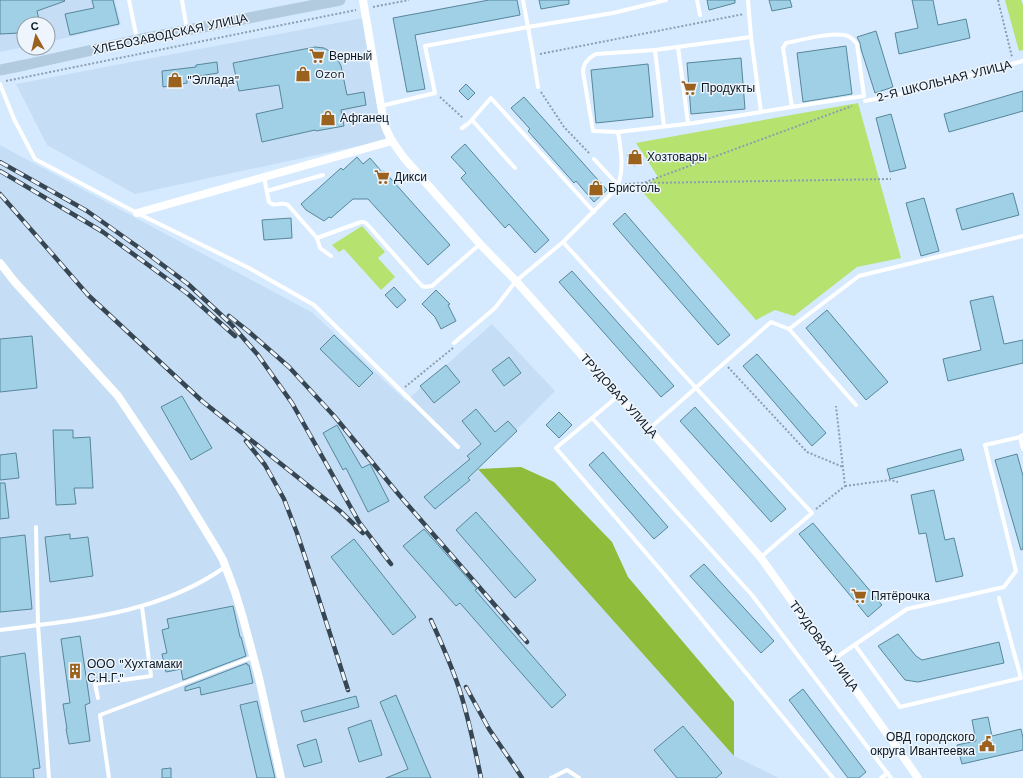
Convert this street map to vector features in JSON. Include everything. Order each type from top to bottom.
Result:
[{"type":"main road","name":"ХЛЕБОЗАВОДСКАЯ УЛИЦА","points":[[0,70],[137,40],[337,0]]},
{"type":"street","name":"ТРУДОВАЯ УЛИЦА","points":[[364,4],[381,106],[387,131],[404,158],[480,244],[516,281],[618,396],[650,429],[760,558],[918,778]]},
{"type":"street","points":[[137,213],[392,141]]},
{"type":"street","points":[[0,264],[118,396],[180,487],[215,546],[235,592],[259,678],[281,778]]},
{"type":"lane","points":[[129,0],[137,40]]},
{"type":"lane","points":[[182,0],[187,30]]},
{"type":"lane","points":[[523,0],[538,87]]},
{"type":"lane","points":[[381,106],[435,93],[425,46],[612,13],[666,0]]},
{"type":"lane","points":[[697,0],[700,15]]},
{"type":"lane","points":[[748,0],[751,37],[761,112]]},
{"type":"lane","points":[[751,37],[655,50],[596,54],[589,58],[584,64],[583,72],[593,131],[618,132],[688,123],[864,96],[857,44],[852,38],[846,35],[835,35],[786,43],[783,48],[792,107]]},
{"type":"lane","points":[[678,47],[688,123]]},
{"type":"lane","points":[[655,50],[664,126]]},
{"type":"lane","name":"2-Я ШКОЛЬНАЯ УЛИЦА","points":[[865,101],[895,95],[1023,61]]},
{"type":"lane","points":[[0,83],[14,119],[35,159],[137,213],[249,268],[314,305],[458,447]]},
{"type":"lane","points":[[462,128],[470,122],[491,98],[594,212]]},
{"type":"lane","points":[[470,122],[515,168]]},
{"type":"lane","points":[[454,343],[494,308],[516,281],[563,242],[616,189],[621,173],[622,159],[618,132]]},
{"type":"lane","points":[[594,159],[618,185]]},
{"type":"lane","points":[[267,191],[323,175]]},
{"type":"lane","points":[[264,177],[269,202],[275,205],[285,203],[288,205],[317,238],[320,248],[331,256]]},
{"type":"lane","points":[[317,238],[364,222],[422,286],[426,287],[432,286],[480,244]]},
{"type":"lane","points":[[789,329],[859,276],[1023,236]]},
{"type":"lane","points":[[563,242],[812,513],[760,558]]},
{"type":"lane","points":[[650,429],[771,322],[789,329],[856,405]]},
{"type":"lane","points":[[618,396],[556,448],[665,575],[833,778]]},
{"type":"lane","points":[[592,418],[752,595],[891,778]]},
{"type":"lane","points":[[834,659],[906,609],[1004,588],[1016,571],[985,445],[1022,436],[1023,449]]},
{"type":"lane","points":[[36,527],[38,625],[49,778]]},
{"type":"lane","points":[[0,630],[92,618],[142,607],[177,594],[214,575],[225,567]]},
{"type":"lane","points":[[855,645],[900,707],[1021,678],[999,598]]},
{"type":"lane","points":[[98,698],[96,684],[151,676],[142,607]]},
{"type":"lane","points":[[109,778],[100,716],[253,657]]},
{"type":"lane","points":[[551,778],[568,770],[579,778]]},
{"type":"lane","points":[[881,778],[888,773]]},
{"type":"path","points":[[0,83],[364,4],[409,0]]},
{"type":"path","points":[[998,0],[1012,58]]},
{"type":"path","points":[[533,55],[749,13]]},
{"type":"path","points":[[538,87],[564,127],[594,159]]},
{"type":"path","points":[[435,93],[470,122]]},
{"type":"path","points":[[643,183],[865,101]]},
{"type":"path","points":[[618,185],[643,183],[891,179]]},
{"type":"path","points":[[724,364],[807,452],[842,467]]},
{"type":"path","points":[[836,406],[845,486]]},
{"type":"path","points":[[812,513],[845,486],[890,480],[898,482]]},
{"type":"shaded area","points":[[0,0],[115,0],[121,25],[56,40],[56,16],[16,16],[16,49],[0,52]]},
{"type":"shaded area","points":[[363,18],[386,140],[135,194],[47,145],[16,84]]},
{"type":"shaded area","points":[[0,145],[313,313],[406,401],[492,324],[555,391],[478,469],[734,756],[779,778],[0,778]]},
{"type":"green space","points":[[1005,0],[1021,0],[1023,5],[1023,50],[1019,51]]},
{"type":"green space","points":[[858,103],[901,258],[857,267],[794,316],[775,310],[756,320],[640,189],[658,177],[636,143]]},
{"type":"green space","points":[[362,226],[385,252],[378,258],[395,277],[381,290],[344,249],[339,252],[332,245]]},
{"type":"green space","points":[[521,467],[554,482],[612,542],[628,577],[734,702],[734,756],[478,469]]},
{"type":"building","points":[[0,0],[65,1],[37,11],[38,16],[16,16],[16,33],[0,34]]},
{"type":"building","points":[[92,0],[113,0],[119,24],[70,35],[65,14],[94,8]]},
{"type":"building","points":[[489,0],[517,0],[520,15],[415,35],[425,89],[407,92],[393,18]]},
{"type":"building","points":[[539,0],[569,0],[569,4],[541,9]]},
{"type":"building","points":[[707,0],[735,0],[735,3],[709,10]]},
{"type":"building","points":[[769,0],[790,0],[792,7],[772,11]]},
{"type":"building","points":[[912,0],[933,0],[938,25],[966,19],[970,38],[899,54],[895,33],[918,28]]},
{"type":"building","points":[[876,31],[893,87],[875,93],[857,37]]},
{"type":"building","points":[[846,46],[852,94],[803,102],[797,53]]},
{"type":"building","points":[[315,47],[324,48],[337,58],[341,66],[347,95],[364,92],[366,105],[341,110],[344,126],[315,130],[262,142],[256,114],[283,108],[279,85],[239,91],[233,63]]},
{"type":"building","points":[[741,58],[745,109],[691,114],[687,63]]},
{"type":"building","points":[[217,62],[218,73],[187,78],[187,83],[163,87],[162,71],[196,67],[196,65]]},
{"type":"building","points":[[648,64],[653,117],[596,123],[591,70]]},
{"type":"building","points":[[466,84],[475,93],[468,100],[459,91]]},
{"type":"building","points":[[1023,91],[1023,111],[949,132],[944,114]]},
{"type":"building","points":[[524,97],[607,190],[594,202],[576,181],[574,183],[528,131],[530,129],[511,108]]},
{"type":"building","points":[[891,114],[906,168],[890,172],[876,118]]},
{"type":"building","points":[[465,144],[549,240],[535,253],[509,224],[505,228],[461,178],[466,173],[451,157]]},
{"type":"building","name":"Хозтовары","points":[[636,149],[643,160],[634,166],[627,155]]},
{"type":"building","points":[[357,157],[363,164],[370,158],[382,172],[384,171],[450,245],[428,265],[368,199],[353,199],[331,218],[329,217],[324,221],[306,210],[301,204],[341,168],[343,170]]},
{"type":"building","points":[[1013,193],[1019,215],[962,230],[956,209]]},
{"type":"building","points":[[924,198],[939,251],[921,256],[906,203]]},
{"type":"building","points":[[625,213],[730,335],[718,345],[613,224]]},
{"type":"building","points":[[291,218],[292,238],[264,240],[262,220]]},
{"type":"building","points":[[572,271],[674,386],[661,397],[559,282]]},
{"type":"building","points":[[394,287],[406,300],[397,308],[385,295]]},
{"type":"building","points":[[436,290],[450,304],[448,305],[456,321],[441,329],[435,317],[422,304]]},
{"type":"building","points":[[993,296],[1004,344],[1023,340],[1023,363],[948,381],[943,359],[981,350],[970,301]]},
{"type":"building","points":[[827,310],[888,382],[866,400],[806,328]]},
{"type":"building","points":[[334,335],[373,373],[359,387],[320,349]]},
{"type":"building","points":[[32,336],[37,388],[0,392],[0,339]]},
{"type":"building","points":[[757,354],[826,433],[812,446],[743,366]]},
{"type":"building","points":[[509,357],[521,373],[504,386],[492,370]]},
{"type":"building","points":[[446,365],[460,382],[434,403],[420,386]]},
{"type":"building","points":[[182,396],[212,448],[191,460],[161,407]]},
{"type":"building","points":[[695,407],[786,509],[771,522],[680,421]]},
{"type":"building","points":[[476,409],[495,432],[508,421],[517,431],[468,478],[470,480],[435,509],[424,497],[470,459],[467,456],[481,444],[462,421]]},
{"type":"building","points":[[559,412],[572,425],[559,438],[546,425]]},
{"type":"building","points":[[337,425],[362,468],[370,464],[389,501],[368,512],[346,468],[343,470],[323,433]]},
{"type":"building","points":[[53,430],[73,430],[73,438],[90,437],[93,488],[74,488],[76,504],[56,505]]},
{"type":"building","points":[[961,449],[964,460],[890,479],[887,469]]},
{"type":"building","points":[[603,452],[668,527],[654,539],[589,465]]},
{"type":"building","points":[[16,453],[19,478],[0,480],[0,455]]},
{"type":"building","points":[[1017,454],[1023,476],[1023,549],[1021,550],[995,460]]},
{"type":"building","points":[[0,483],[5,483],[9,518],[0,519]]},
{"type":"building","points":[[934,490],[945,540],[954,538],[963,576],[936,582],[926,533],[919,534],[911,495]]},
{"type":"building","points":[[476,512],[536,580],[515,598],[456,530]]},
{"type":"building","points":[[813,523],[882,605],[868,617],[799,534]]},
{"type":"building","points":[[424,529],[477,589],[475,590],[566,695],[552,708],[460,603],[456,606],[403,546]]},
{"type":"building","points":[[70,534],[70,539],[88,537],[93,576],[50,582],[45,537]]},
{"type":"building","points":[[25,535],[32,609],[0,612],[0,538]]},
{"type":"building","points":[[354,539],[416,617],[393,635],[331,557]]},
{"type":"building","points":[[704,564],[774,641],[761,653],[690,576]]},
{"type":"building","points":[[233,606],[246,656],[183,680],[181,669],[166,672],[162,654],[167,653],[162,630],[169,628],[167,619]]},
{"type":"building","points":[[898,634],[916,656],[922,660],[999,642],[1004,663],[918,682],[905,680],[878,646]]},
{"type":"building","name":"ООО \"Хухтамаки С.Н.Г.\"","points":[[80,636],[90,703],[85,705],[90,741],[69,744],[63,704],[70,703],[61,639]]},
{"type":"building","points":[[25,653],[40,768],[33,769],[34,778],[0,778],[0,657]]},
{"type":"building","points":[[247,663],[247,665],[249,665],[253,683],[201,695],[200,687],[185,691],[185,687]]},
{"type":"building","points":[[803,689],[866,772],[859,778],[848,778],[789,700]]},
{"type":"building","points":[[396,695],[431,778],[386,778],[408,769],[380,702]]},
{"type":"building","points":[[356,696],[359,707],[304,722],[301,711]]},
{"type":"building","points":[[257,701],[275,778],[257,778],[240,705]]},
{"type":"building","points":[[988,717],[992,736],[1021,729],[1023,750],[962,764],[957,745],[976,741],[972,720]]},
{"type":"building","points":[[371,720],[382,755],[359,762],[348,728]]},
{"type":"building","points":[[683,726],[722,773],[716,778],[677,778],[654,750]]},
{"type":"building","points":[[316,739],[322,762],[304,767],[297,745]]},
{"type":"building","points":[[171,768],[171,778],[162,778],[162,769]]},
{"type":"railway","points":[[0,162],[87,211],[188,284],[231,324],[258,355],[292,403],[359,522],[391,564]]},
{"type":"railway","points":[[0,171],[103,232],[188,294],[235,336]]},
{"type":"railway","points":[[0,194],[88,295],[202,401],[340,511],[363,533]]},
{"type":"railway","points":[[229,316],[289,367],[335,417],[400,496],[527,642]]},
{"type":"railway","points":[[246,441],[265,465],[284,499],[297,533],[348,690]]},
{"type":"railway","points":[[431,620],[454,673],[460,691],[481,778]]},
{"type":"railway","points":[[466,687],[489,729],[522,778]]},
{"type":"place","name":"Верный","points":[[317,56]]},
{"type":"place","name":"Ozon","points":[[303,74]]},
{"type":"place","name":"\"Эллада\"","points":[[175,80]]},
{"type":"place","name":"Продукты","points":[[689,88]]},
{"type":"place","name":"Афганец","points":[[328,118]]},
{"type":"place","name":"Хозтовары","points":[[635,157]]},
{"type":"place","name":"Дикси","points":[[382,177]]},
{"type":"place","name":"Бристоль","points":[[596,188]]},
{"type":"place","name":"Пятёрочка","points":[[859,596]]},
{"type":"place","name":"ООО \"Хухтамаки С.Н.Г.\"","points":[[75,671]]},
{"type":"place","name":"ОВД городского округа Ивантеевка","points":[[987,744]]}]
